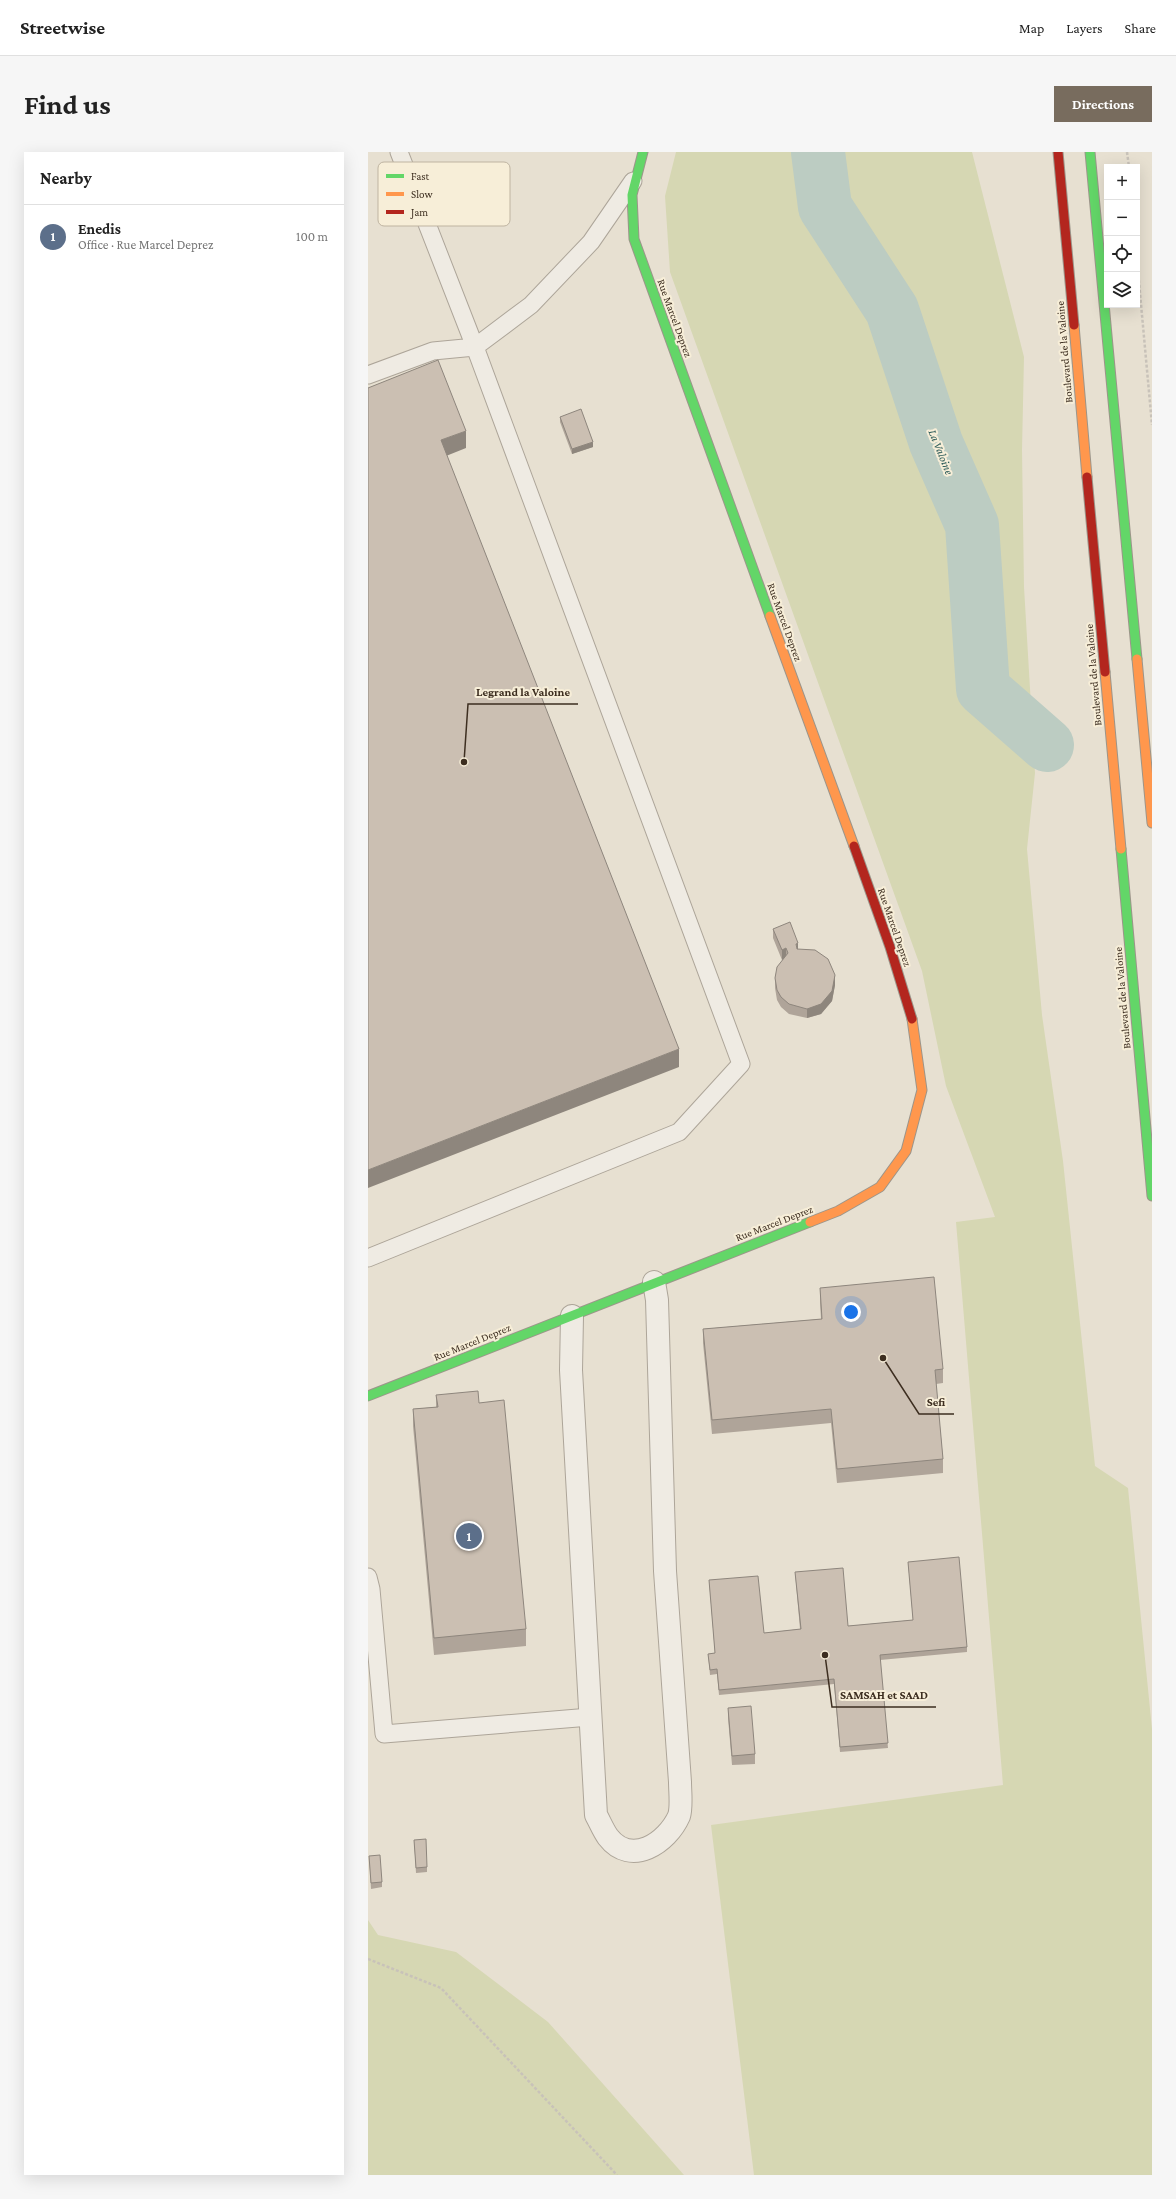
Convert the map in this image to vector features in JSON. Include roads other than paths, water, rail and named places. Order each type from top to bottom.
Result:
[{"type":"main road","name":"Rue Marcel Deprez","points":[[368,1396],[572,1316],[654,1282],[838,1211],[880,1187],[906,1151],[922,1090],[914,1025],[890,947],[634,239],[630,212],[634,181],[643,152]]},
{"type":"main road","name":"Boulevard de la Valoine","points":[[1058,152],[1152,1196]]},
{"type":"main road","points":[[1090,152],[1152,823]]},
{"type":"street","points":[[572,1316],[571,1370],[596,1815],[609,1838],[625,1850],[649,1849],[667,1836],[680,1815],[680,1782],[666,1571],[657,1300],[654,1282]]},
{"type":"lane","points":[[399,152],[403,162]]},
{"type":"lane","points":[[368,375],[433,351],[475,347],[531,304],[591,242],[634,181]]},
{"type":"lane","points":[[368,1258],[679,1132],[741,1064],[475,347],[428,226]]},
{"type":"lane","points":[[368,1577],[371,1588],[384,1734],[590,1717]]},
{"type":"waterway","name":"La Valoine","points":[[818,152],[825,207],[892,310],[936,443],[972,525],[983,689],[1047,745]]},
{"type":"place","name":"Legrand la Valoine","points":[[464,762]]},
{"type":"place","name":"Sefi","points":[[883,1358]]},
{"type":"place","name":"Enedis","points":[[469,1536]]},
{"type":"place","name":"SAMSAH et SAAD","points":[[825,1655]]}]
